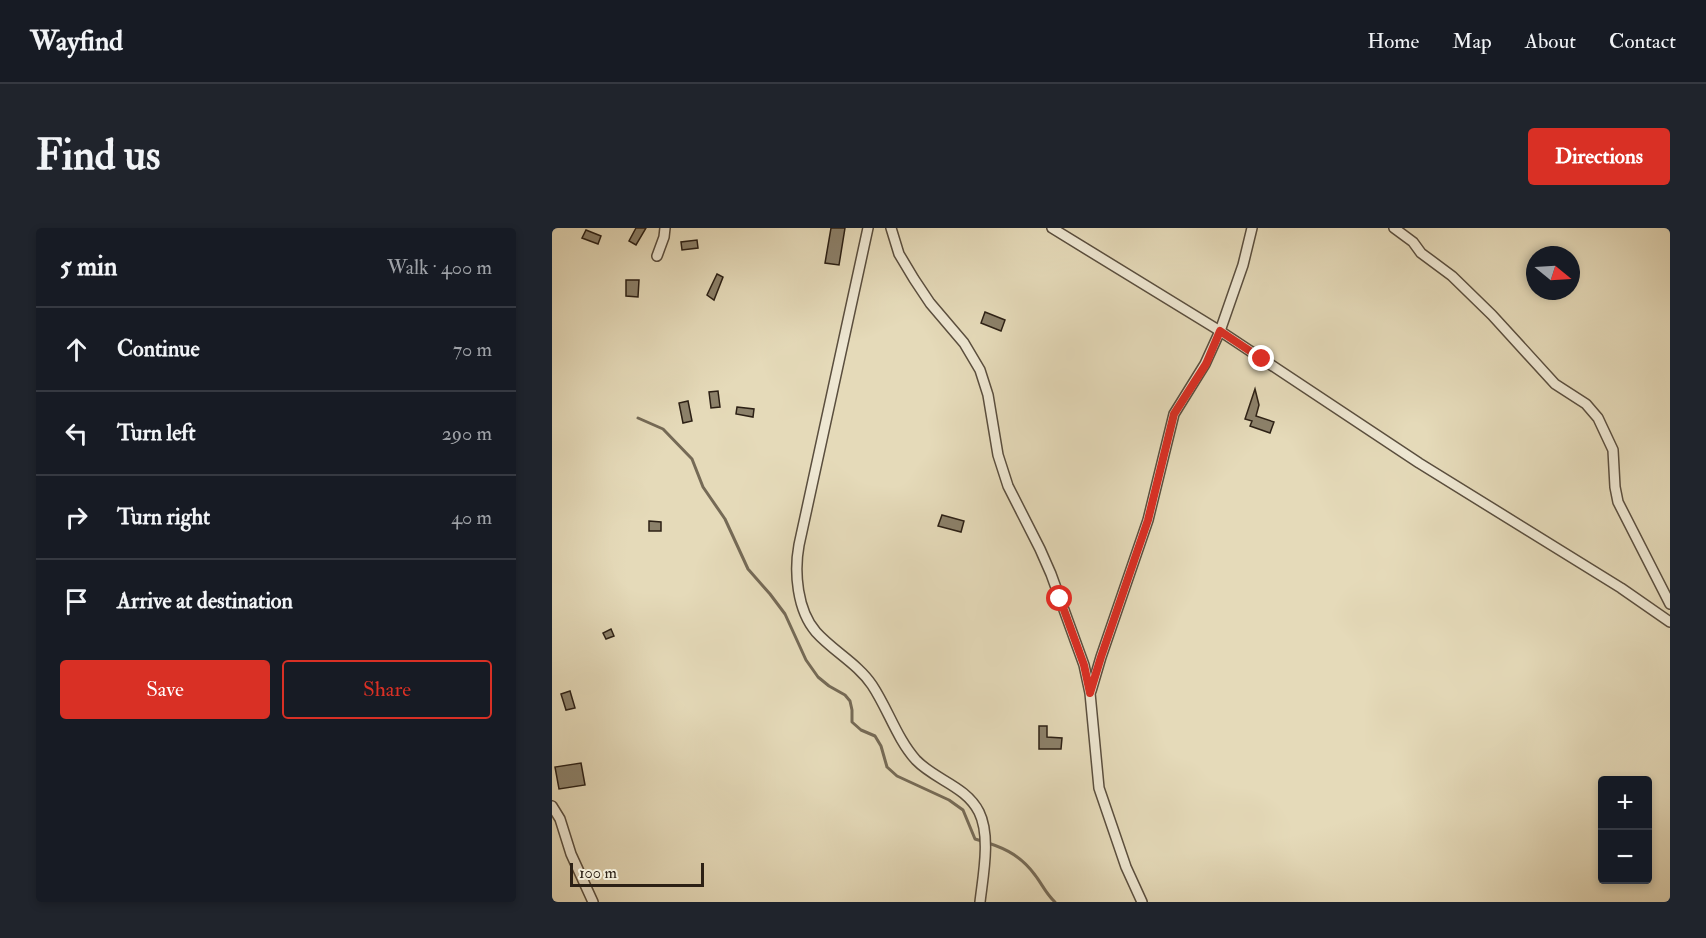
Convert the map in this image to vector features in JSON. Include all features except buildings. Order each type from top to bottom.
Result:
[{"type":"street","points":[[657,256],[665,228]]},
{"type":"street","points":[[868,228],[800,537],[796,561],[797,579],[801,600],[815,631],[870,682],[906,747],[918,761],[952,784],[978,811],[984,826],[985,849],[980,902]]},
{"type":"street","points":[[891,228],[899,254],[914,279],[930,303],[964,343],[980,370],[988,395],[998,455],[1008,486],[1041,549],[1080,655],[1090,693],[1099,788],[1126,867],[1142,902]]},
{"type":"street","points":[[1052,228],[1220,331],[1419,462],[1621,588],[1670,622]]},
{"type":"street","points":[[1090,693],[1148,520],[1174,414],[1206,364],[1220,331],[1243,265],[1252,228]]},
{"type":"street","points":[[1394,228],[1413,242],[1421,253],[1452,276],[1492,315],[1555,384],[1586,404],[1599,418],[1612,450],[1618,502],[1670,604]]},
{"type":"street","points":[[552,806],[560,819],[571,854],[593,902]]},
{"type":"waterway","points":[[638,418],[663,429],[692,459],[703,487],[725,519],[748,569],[785,614],[806,660],[818,677],[850,701],[852,722],[861,730],[875,736],[881,746],[887,767],[897,776],[949,800],[963,810],[975,839],[1016,856],[1029,867],[1055,902]]},
{"type":"route","points":[[1060,599],[1084,665],[1090,693],[1148,520],[1174,414],[1206,364],[1220,331],[1262,359]]}]
